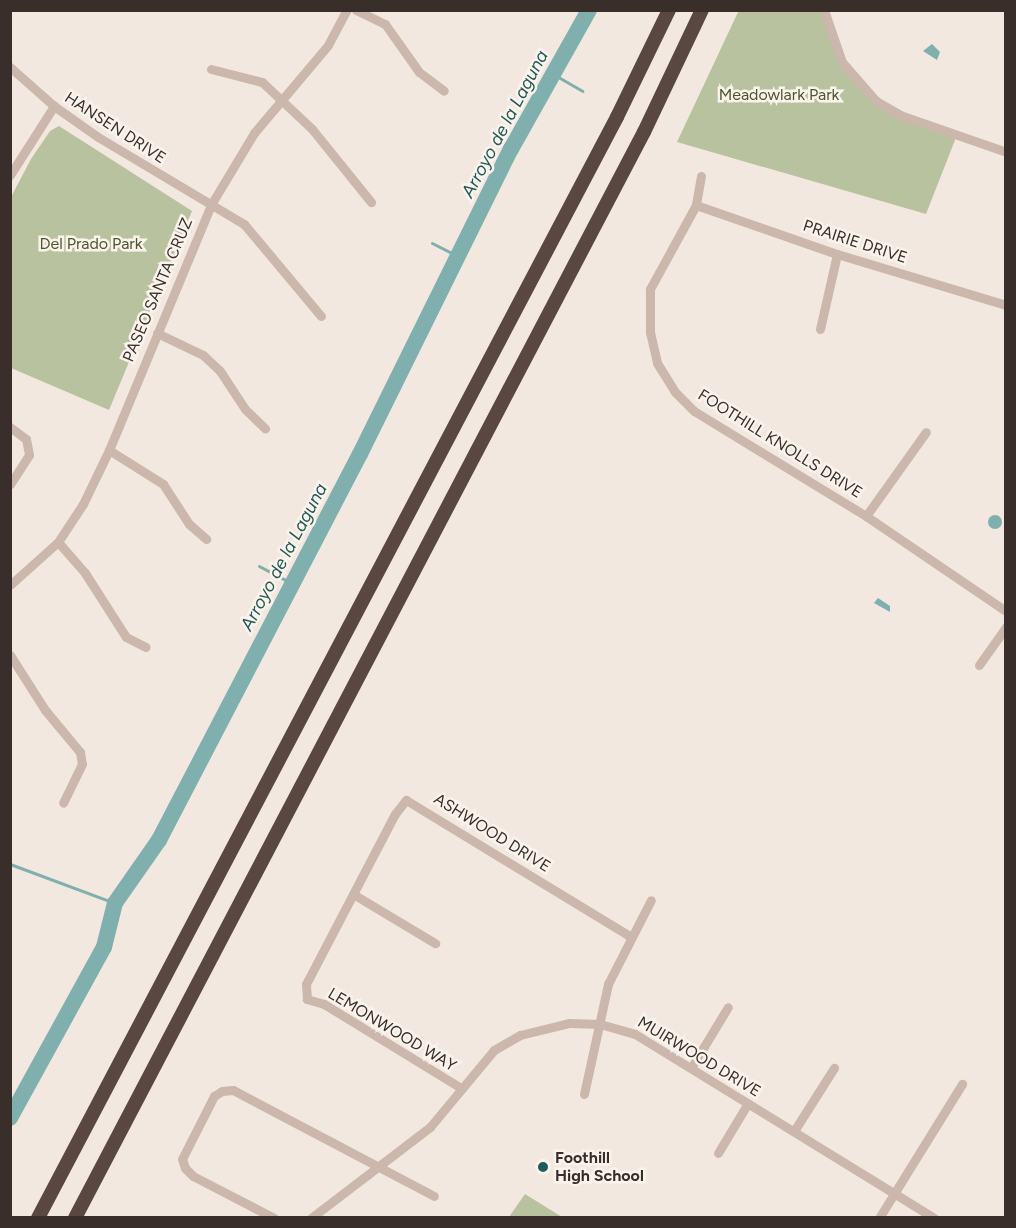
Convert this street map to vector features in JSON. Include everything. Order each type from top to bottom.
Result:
[{"type":"highway","points":[[38,1218],[607,137],[669,10]]},
{"type":"highway","points":[[75,1218],[644,132],[702,10]]},
{"type":"street","name":"PASEO SANTA CRUZ","points":[[10,585],[58,542],[83,504],[109,450],[212,203],[254,133],[328,45],[347,10]]},
{"type":"street","points":[[356,10],[385,24],[419,72],[444,91]]},
{"type":"street","points":[[824,10],[842,62],[876,101],[900,115],[1005,152]]},
{"type":"street","name":"HANSEN DRIVE","points":[[10,68],[54,106],[145,167],[212,203],[244,224],[321,316]]},
{"type":"street","points":[[211,69],[254,78],[282,100],[312,129],[371,202]]},
{"type":"street","points":[[10,175],[54,106]]},
{"type":"street","name":"FOOTHILL KNOLLS DRIVE","points":[[700,176],[696,205],[650,289],[650,332],[657,363],[675,392],[694,411],[866,516],[1005,611]]},
{"type":"street","name":"PRAIRIE DRIVE","points":[[696,205],[837,254],[1005,304]]},
{"type":"street","points":[[820,329],[837,254]]},
{"type":"street","points":[[157,333],[203,355],[245,409],[265,428]]},
{"type":"street","points":[[10,427],[26,439],[29,455],[10,484]]},
{"type":"street","points":[[866,516],[926,432]]},
{"type":"street","points":[[109,450],[163,484],[189,524],[206,539]]},
{"type":"street","points":[[58,542],[85,573],[126,637],[146,647]]},
{"type":"street","points":[[979,665],[1005,627]]},
{"type":"street","points":[[12,659],[45,710],[80,752],[82,764],[63,803]]},
{"type":"street","name":"ASHWOOD DRIVE","points":[[307,999],[306,984],[406,800],[630,936]]},
{"type":"street","points":[[353,894],[435,943]]},
{"type":"street","points":[[584,1094],[608,984],[630,936],[651,900]]},
{"type":"street","name":"LEMONWOOD WAY","points":[[307,999],[324,1005],[460,1088]]},
{"type":"street","points":[[691,1068],[728,1007]]},
{"type":"street","name":"MUIRWOOD DRIVE","points":[[311,1218],[430,1127],[484,1059],[520,1035],[569,1023],[600,1024],[635,1034],[934,1218]]},
{"type":"street","points":[[794,1131],[834,1068]]},
{"type":"street","points":[[879,1218],[962,1084]]},
{"type":"street","points":[[274,1218],[193,1176],[185,1168],[182,1159],[214,1096],[222,1091],[233,1090],[434,1196]]},
{"type":"street","points":[[718,1153],[748,1103]]},
{"type":"green space","name":"Meadowlark Park","points":[[739,10],[822,11],[842,59],[873,95],[905,116],[957,135],[926,214],[677,142]]},
{"type":"green space","name":"Del Prado Park","points":[[59,126],[192,211],[109,410],[11,368],[11,197],[31,159],[50,131]]},
{"type":"green space","points":[[525,1194],[562,1217],[509,1217]]},
{"type":"water","points":[[932,44],[940,52],[937,60],[923,51]]},
{"type":"water","points":[[995,515],[1000,517],[1002,522],[1000,527],[995,529],[990,527],[988,522],[990,517]]},
{"type":"water","points":[[878,598],[890,606],[890,612],[874,603]]},
{"type":"waterway","name":"Arroyo de la Laguna","points":[[10,1118],[104,947],[115,903],[159,840],[360,454],[511,149],[589,10]]},
{"type":"waterway","points":[[553,74],[583,91]]},
{"type":"waterway","points":[[432,243],[458,256]]},
{"type":"waterway","points":[[259,566],[291,583]]},
{"type":"waterway","points":[[10,864],[115,903]]},
{"type":"place","name":"Foothill High School","points":[[543,1167]]}]
